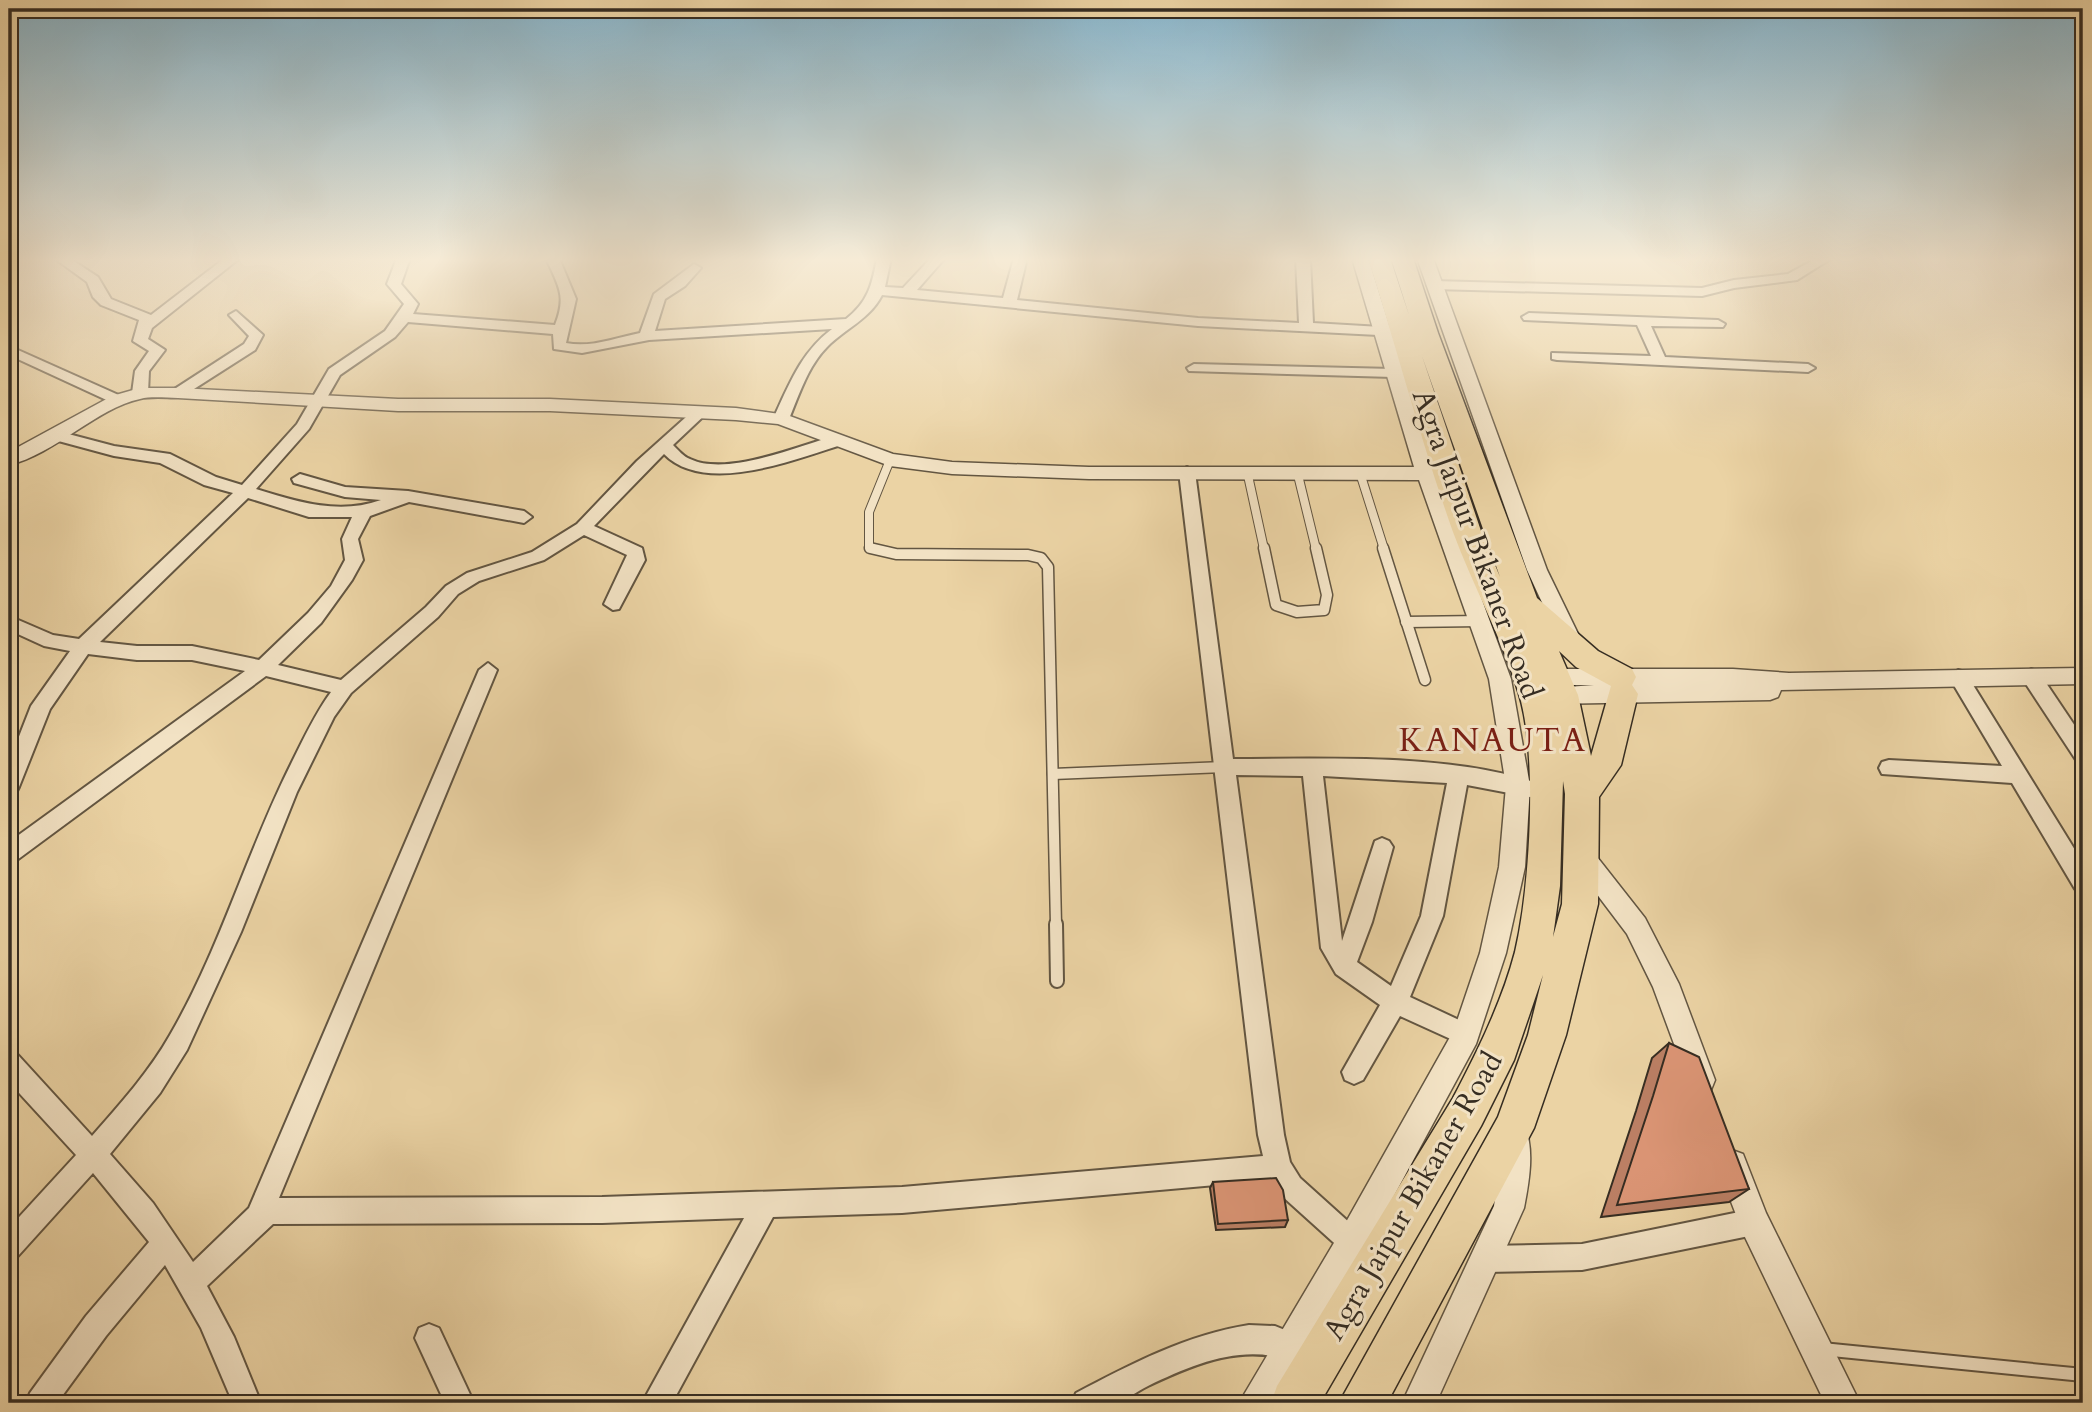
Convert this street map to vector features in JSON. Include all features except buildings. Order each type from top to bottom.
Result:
[{"type":"highway","name":"Agra Jaipur Bikaner Road","points":[[1362,1403],[1514,1128],[1547,1035],[1568,961],[1580,904],[1582,794],[1531,686],[1467,531],[1437,474],[1391,324]]},
{"type":"highway","name":"Agra Jaipur Bikaner Road","points":[[1294,1403],[1303,1353],[1467,1112],[1494,1060],[1533,952],[1542,886],[1532,789],[1544,748],[1531,686],[1525,602],[1423,324]]},
{"type":"highway","points":[[1525,602],[1587,659],[1621,685],[1605,765],[1582,794]]},
{"type":"street","points":[[140,393],[142,371],[158,350],[140,341],[148,324]]},
{"type":"street","points":[[178,393],[250,347],[256,335],[245,324]]},
{"type":"street","points":[[9,787],[41,706],[83,647],[291,445],[334,372],[390,334],[399,324]]},
{"type":"street","points":[[481,324],[560,330]]},
{"type":"street","points":[[562,324],[559,346],[572,350],[592,350],[646,336],[826,324]]},
{"type":"street","points":[[646,336],[650,324]]},
{"type":"street","points":[[781,419],[808,362],[820,347],[851,324]]},
{"type":"street","points":[[1232,324],[1392,332]]},
{"type":"street","points":[[1307,324],[1307,329]]},
{"type":"street","points":[[1388,324],[1392,332],[1393,373],[1437,474],[1481,621],[1531,686],[1621,685],[1759,693],[1775,691],[1789,682],[2083,676]]},
{"type":"street","points":[[1448,324],[1537,570],[1572,644]]},
{"type":"street","points":[[1637,324],[1660,361]]},
{"type":"street","points":[[9,350],[118,400]]},
{"type":"street","points":[[1557,356],[1808,368]]},
{"type":"street","points":[[1194,368],[1393,373]]},
{"type":"street","points":[[9,460],[57,436],[118,400],[140,393],[178,393],[398,405],[550,405],[781,419],[890,460],[920,466],[1027,471],[1437,474]]},
{"type":"street","points":[[9,1247],[94,1154],[151,1085],[179,1042],[230,932],[287,792],[326,713],[344,688],[432,612],[452,590],[473,577],[538,556],[583,528],[700,412]]},
{"type":"street","points":[[57,436],[114,451],[164,458],[209,481],[309,511],[363,512],[408,496]]},
{"type":"street","points":[[664,445],[682,462],[694,466],[726,467],[784,456],[838,440]]},
{"type":"street","points":[[1186,472],[1271,1135],[1279,1167],[1291,1187],[1352,1242]]},
{"type":"street","points":[[300,480],[345,492],[408,496],[524,517]]},
{"type":"street","points":[[9,854],[263,668],[310,622],[340,585],[355,560],[350,540],[363,512]]},
{"type":"street","points":[[583,528],[636,552],[636,560],[612,604]]},
{"type":"street","points":[[9,623],[34,636],[83,647],[137,653],[192,653],[344,688]]},
{"type":"street","points":[[191,1283],[258,1217],[488,670]]},
{"type":"street","points":[[2031,676],[2083,754]]},
{"type":"street","points":[[1958,677],[2083,882]]},
{"type":"street","points":[[1224,767],[1312,768],[1458,777],[1532,789],[1493,953],[1466,1035],[1352,1242],[1303,1353],[1256,1403]]},
{"type":"street","points":[[1312,768],[1332,948],[1344,967],[1396,1000],[1466,1035]]},
{"type":"street","points":[[1889,768],[2018,775]]},
{"type":"street","points":[[1354,1072],[1416,960],[1434,909],[1458,777]]},
{"type":"street","points":[[1344,967],[1365,909],[1381,847]]},
{"type":"street","points":[[1581,856],[1636,926],[1665,984],[1754,1222],[1843,1403]]},
{"type":"street","points":[[9,1063],[127,1192],[165,1244],[191,1283],[247,1403]]},
{"type":"street","points":[[1419,1403],[1509,1208],[1514,1181],[1514,1128]]},
{"type":"street","points":[[258,1217],[273,1211],[765,1206],[902,1200],[1279,1167]]},
{"type":"street","points":[[656,1403],[765,1206]]},
{"type":"street","points":[[1485,1259],[1582,1257],[1754,1222]]},
{"type":"street","points":[[40,1403],[96,1326],[165,1244]]},
{"type":"street","points":[[429,1338],[460,1403]]},
{"type":"street","points":[[1086,1403],[1187,1353],[1234,1340],[1259,1339],[1303,1353]]},
{"type":"lane","points":[[890,460],[873,495],[869,512],[869,547],[896,554],[1028,555],[1041,558],[1048,567],[1056,981]]},
{"type":"lane","points":[[1247,471],[1276,605],[1297,612],[1325,610],[1327,595],[1297,471]]},
{"type":"lane","points":[[1360,473],[1425,680]]},
{"type":"lane","points":[[1406,622],[1481,621]]},
{"type":"lane","points":[[1053,774],[1224,767]]},
{"type":"lane","points":[[1815,1348],[2083,1375]]},
{"type":"district","name":"KANAUTA","points":[[1493,740]]}]
